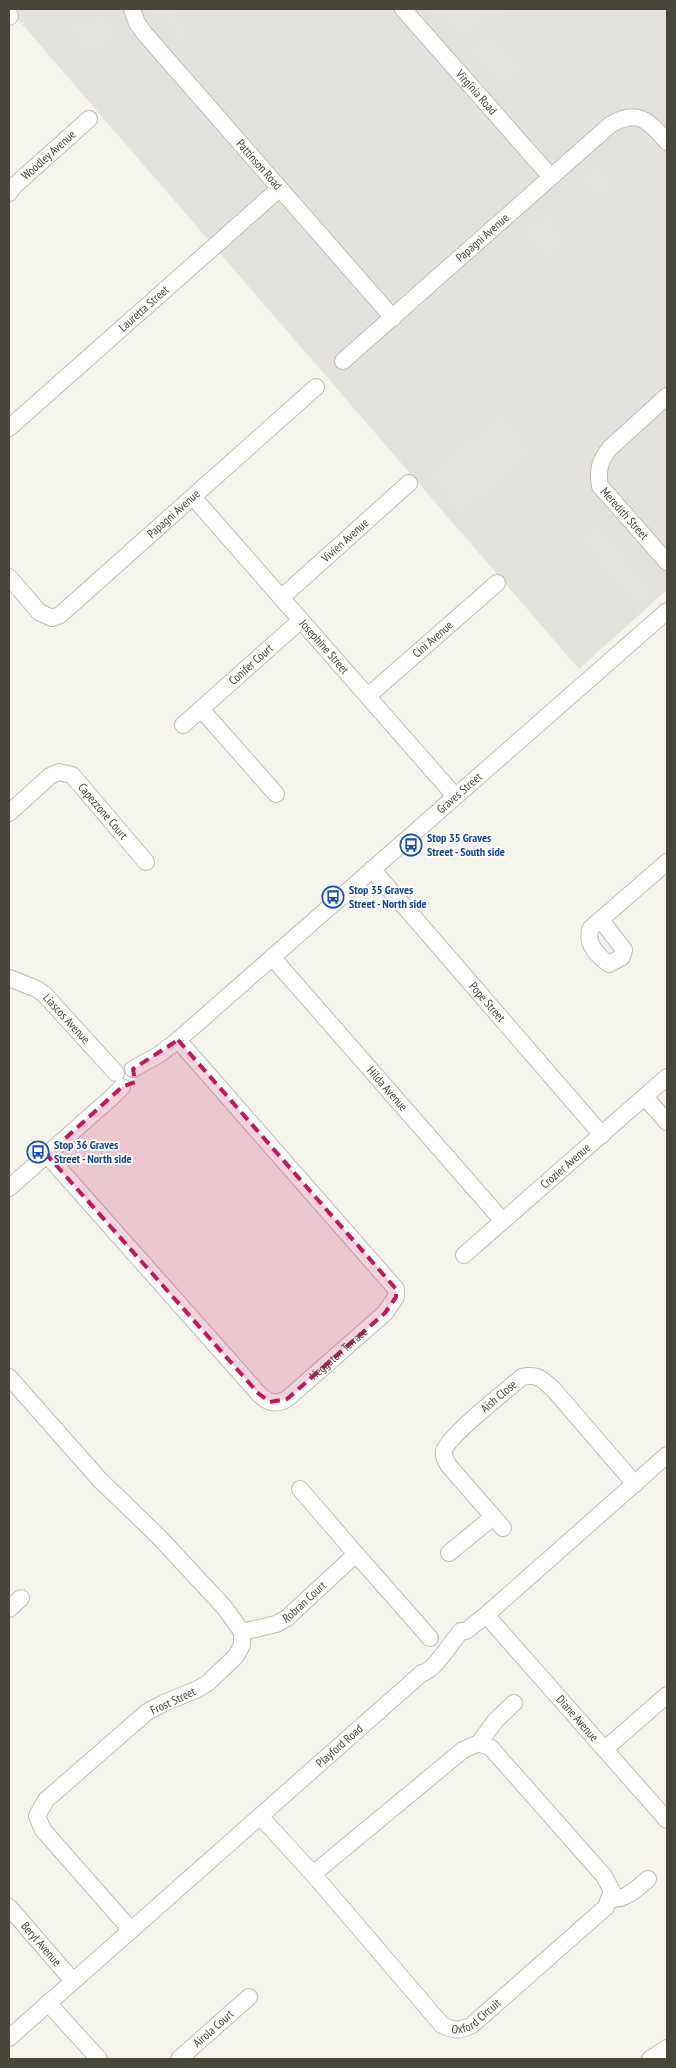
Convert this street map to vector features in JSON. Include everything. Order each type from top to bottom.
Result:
[{"type":"street","name":"Pattinson Road","points":[[132,9],[145,34],[393,318]]},
{"type":"street","name":"Virginia Road","points":[[403,9],[551,177]]},
{"type":"street","name":"Papagni Avenue","points":[[343,361],[610,125],[625,118],[633,117],[649,122],[667,142]]},
{"type":"street","name":"Woodley Avenue","points":[[10,186],[89,119]]},
{"type":"street","name":"Lauretta Street","points":[[9,428],[279,189]]},
{"type":"street","name":"Papagni Avenue","points":[[9,577],[39,612],[52,618],[60,615],[316,387]]},
{"type":"street","name":"Meredith Street","points":[[667,396],[602,457],[598,475],[600,486],[667,562]]},
{"type":"street","name":"Vivien Avenue","points":[[281,598],[410,483]]},
{"type":"street","name":"Josephine Street","points":[[193,497],[455,796]]},
{"type":"street","name":"Cini Avenue","points":[[368,696],[497,583]]},
{"type":"street","name":"Graves Street","points":[[119,1080],[129,1087],[135,1082],[136,1074],[133,1069],[160,1054],[178,1040],[667,611]]},
{"type":"street","name":"Conifer Court","points":[[183,725],[301,620]]},
{"type":"street","points":[[201,709],[276,794]]},
{"type":"street","name":"Capezzone Court","points":[[9,813],[50,776],[59,772],[72,775],[146,862]]},
{"type":"street","points":[[601,920],[667,862]]},
{"type":"street","name":"Pope Street","points":[[372,869],[602,1135]]},
{"type":"street","name":"Hilda Avenue","points":[[272,957],[502,1220]]},
{"type":"street","name":"Liascos Avenue","points":[[9,979],[37,989],[45,995],[119,1080]]},
{"type":"street","name":"Heggaton Terrace","points":[[47,1155],[258,1394],[270,1402],[278,1404],[287,1399],[385,1312],[396,1297],[396,1289],[178,1040]]},
{"type":"street","name":"Crozier Avenue","points":[[464,1255],[667,1077]]},
{"type":"street","points":[[9,1188],[112,1097],[119,1080]]},
{"type":"street","points":[[645,1096],[667,1122]]},
{"type":"street","name":"Aish Close","points":[[449,1553],[498,1522],[449,1466],[444,1458],[444,1451],[449,1442],[460,1431],[522,1377],[532,1375],[540,1377],[554,1390],[635,1484]]},
{"type":"street","points":[[9,1377],[100,1480],[141,1518],[226,1608],[242,1632]]},
{"type":"street","name":"Playford Road","points":[[9,2038],[422,1673],[427,1672],[437,1663],[461,1632],[466,1631],[486,1615],[667,1455]]},
{"type":"street","points":[[300,1489],[430,1638]]},
{"type":"street","name":"Robran Court","points":[[242,1632],[276,1624],[287,1618],[356,1554]]},
{"type":"street","name":"Diane Avenue","points":[[486,1615],[667,1820]]},
{"type":"street","name":"Frost Street","points":[[131,1930],[43,1830],[37,1816],[46,1800],[147,1712],[198,1689],[209,1682],[236,1656],[242,1645],[242,1632]]},
{"type":"street","points":[[605,1749],[667,1695]]},
{"type":"street","points":[[312,1874],[463,1750],[479,1743],[491,1725],[514,1703]]},
{"type":"street","points":[[479,1743],[490,1748],[604,1876],[612,1891],[610,1900]]},
{"type":"street","name":"Oxford Circuit","points":[[260,1816],[442,2025],[452,2030],[461,2031],[472,2025],[606,1907],[610,1900],[619,1900],[627,1896],[648,1879]]},
{"type":"street","name":"Beryl Avenue","points":[[9,1907],[74,1981]]},
{"type":"street","name":"Airola Court","points":[[179,2059],[249,1997]]},
{"type":"street","points":[[48,2003],[100,2059]]},
{"type":"street","points":[[650,2059],[667,2050]]},
{"type":"highlighted area","points":[[178,1040],[396,1289],[396,1297],[385,1313],[287,1399],[270,1402],[259,1394],[47,1155],[122,1087],[135,1082],[133,1069]]},
{"type":"shaded area","points":[[9,9],[667,9],[667,590],[579,669]]},
{"type":"shaded area","points":[[149,9],[175,9],[193,30],[179,44]]},
{"type":"shaded area","points":[[430,9],[504,9],[462,45]]},
{"type":"shaded area","points":[[105,15],[121,34],[90,59],[56,21]]},
{"type":"shaded area","points":[[489,28],[527,72],[502,94],[464,49]]},
{"type":"shaded area","points":[[596,162],[619,186],[597,204],[576,180]]},
{"type":"shaded area","points":[[563,194],[571,203],[554,218],[572,240],[547,262],[520,232]]},
{"type":"shaded area","points":[[500,409],[537,452],[460,521],[425,474]]},
{"type":"shaded area","points":[[595,520],[659,592],[638,612],[575,538]]},
{"type":"place","name":"Stop 35 Graves Street - South side","points":[[411,845]]},
{"type":"place","name":"Stop 35 Graves Street - North side","points":[[333,897]]},
{"type":"place","name":"Stop 36 Graves Street - North side","points":[[38,1152]]}]
